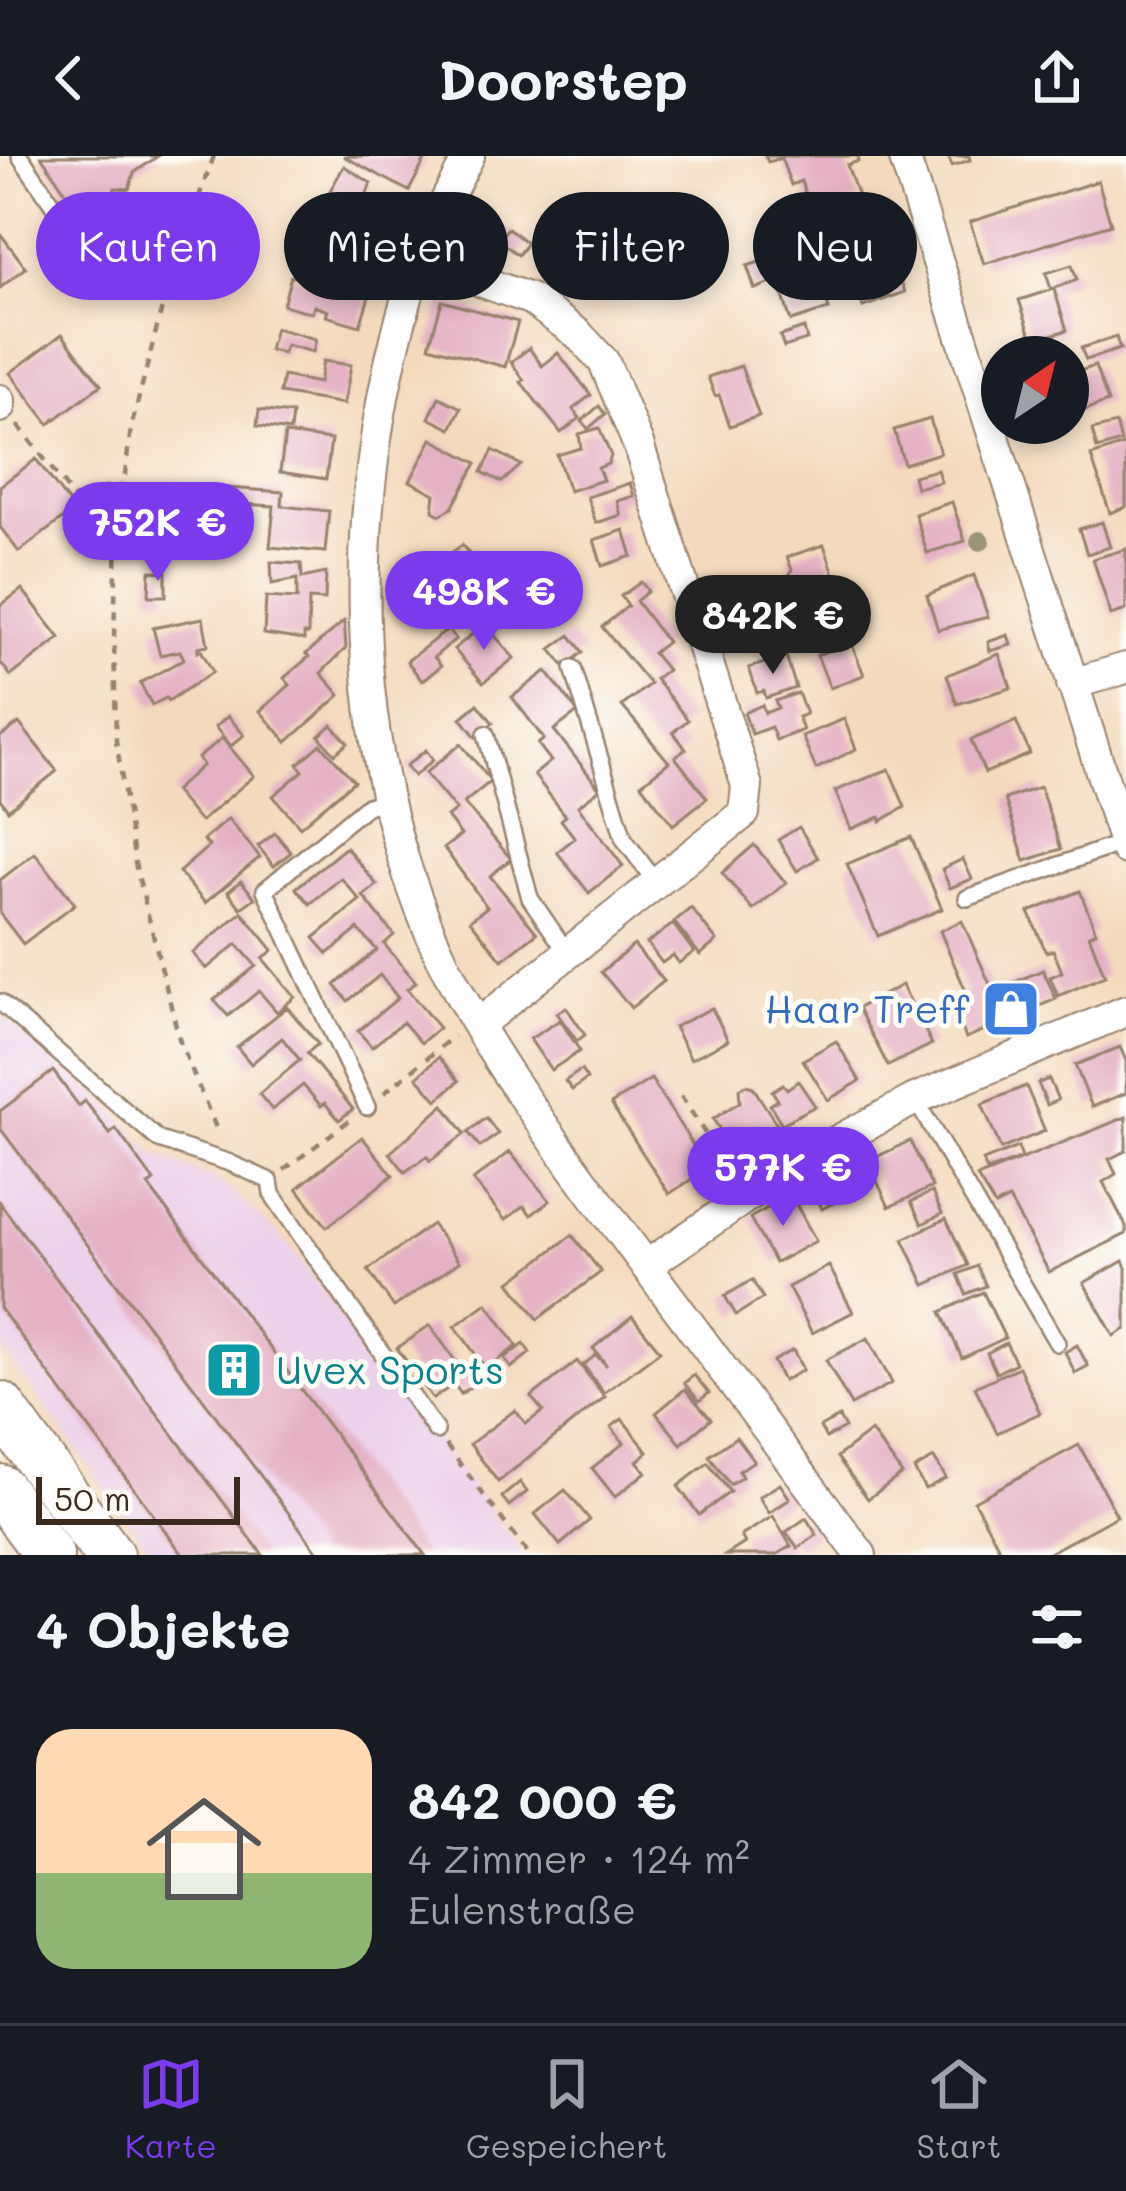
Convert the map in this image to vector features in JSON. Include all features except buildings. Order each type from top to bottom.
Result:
[{"type":"main road","points":[[0,1406],[109,1555]]},
{"type":"main road","points":[[0,1489],[38,1551]]},
{"type":"street","points":[[452,192],[470,156]]},
{"type":"street","points":[[904,156],[1125,846]]},
{"type":"street","points":[[478,1024],[744,813],[747,786],[638,444],[604,362],[577,333],[530,299],[508,291]]},
{"type":"street","points":[[408,300],[381,402],[365,543],[368,685],[388,799],[425,921],[478,1024],[541,1123],[860,1555]]},
{"type":"street","points":[[1072,684],[1126,668]]},
{"type":"street","points":[[646,1266],[793,1165],[915,1099],[1126,1011]]},
{"type":"lane","points":[[20,156],[45,192]]},
{"type":"lane","points":[[573,668],[624,839],[656,884]]},
{"type":"lane","points":[[486,734],[530,898],[569,955]]},
{"type":"lane","points":[[367,1107],[265,890],[365,806],[388,799]]},
{"type":"lane","points":[[967,898],[1125,846]]},
{"type":"lane","points":[[0,1002],[159,1141],[230,1162],[270,1181],[272,1195],[436,1431]]},
{"type":"lane","points":[[915,1099],[1057,1343]]},
{"type":"path","points":[[214,156],[171,273],[130,428],[117,536],[113,638],[116,740],[135,863],[180,1042],[230,1162]]},
{"type":"path","points":[[1,405],[80,505],[106,487],[123,486]]},
{"type":"path","points":[[680,1096],[746,1197]]},
{"type":"path","points":[[436,1431],[530,1555]]},
{"type":"shaded area","points":[[0,1014],[106,1102],[153,1153],[223,1183],[285,1241],[524,1555],[155,1555],[0,1346]]},
{"type":"place","name":"Haar Treff","points":[[1011,1009]]},
{"type":"place","name":"Uvex Sports","points":[[234,1370]]}]
